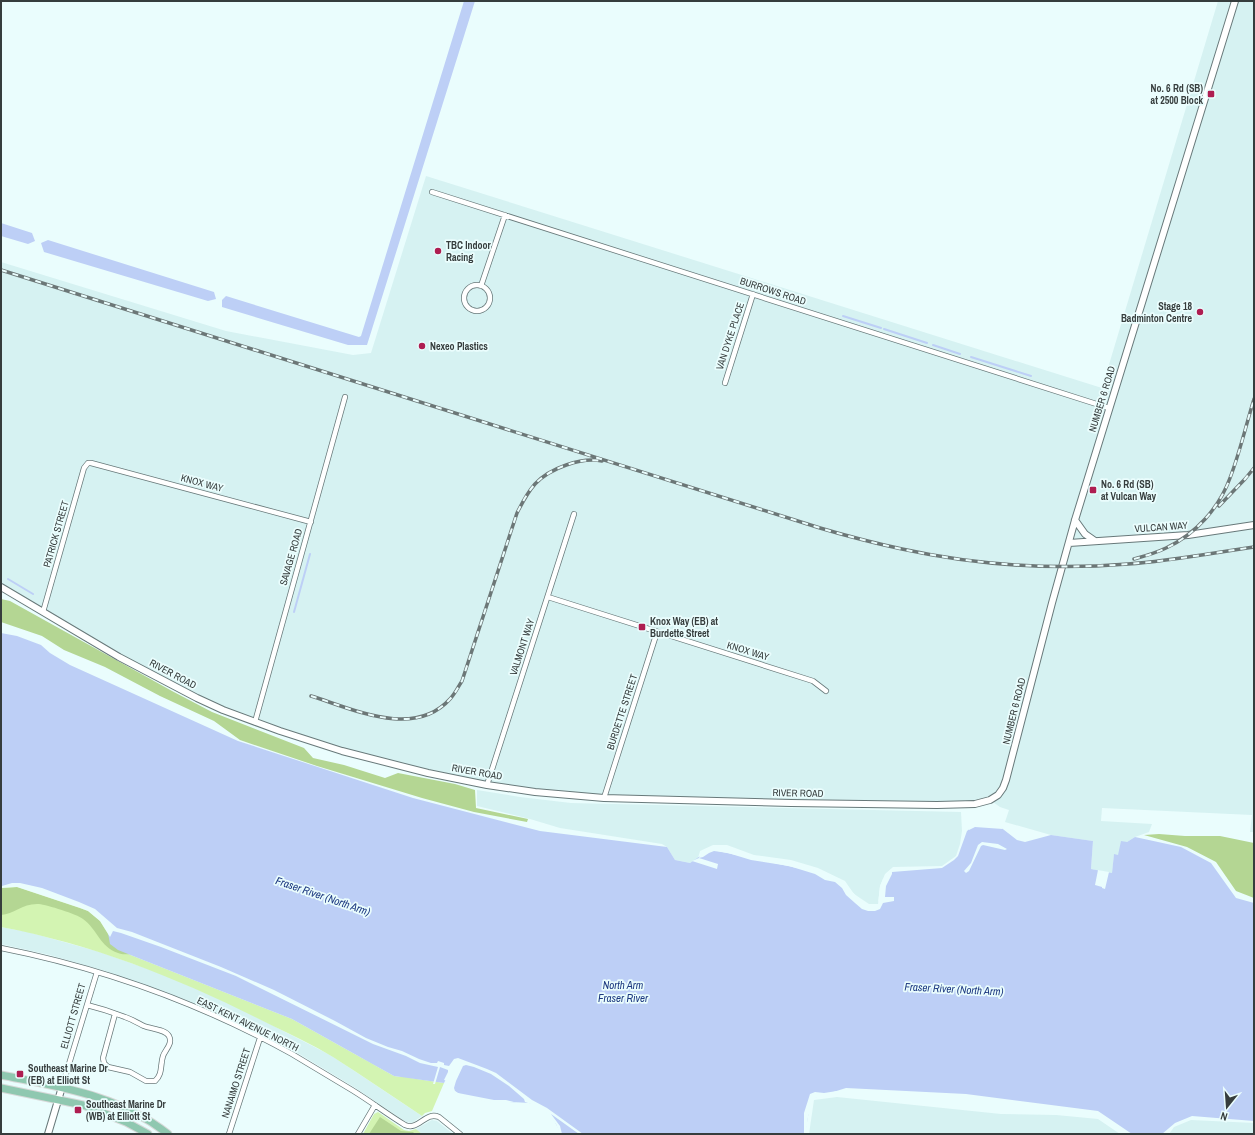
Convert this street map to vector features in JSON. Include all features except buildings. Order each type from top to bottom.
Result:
[{"type":"main road","points":[[1,1075],[62,1087],[94,1096],[118,1105],[146,1119],[168,1134]]},
{"type":"main road","points":[[1,1088],[59,1099],[98,1110],[126,1122],[148,1134]]},
{"type":"street","name":"NUMBER 6 ROAD","points":[[990,800],[1000,791],[1006,780],[1075,520],[1235,1]]},
{"type":"street","name":"BURROWS ROAD","points":[[432,192],[1110,408]]},
{"type":"street","points":[[481,286],[505,215]]},
{"type":"street","points":[[473,286],[481,286],[488,291],[490,300],[486,308],[482,310],[470,309],[465,302],[465,294],[467,290],[473,286]]},
{"type":"street","name":"VAN DYKE PLACE","points":[[725,383],[753,294]]},
{"type":"street","name":"SAVAGE ROAD","points":[[255,722],[345,397]]},
{"type":"street","name":"KNOX WAY","points":[[88,463],[311,522]]},
{"type":"street","name":"PATRICK STREET","points":[[43,612],[84,468],[88,463]]},
{"type":"street","name":"VALMONT WAY","points":[[487,785],[574,514]]},
{"type":"street","points":[[1075,520],[1085,534],[1095,542]]},
{"type":"street","name":"VULCAN WAY","points":[[1069,543],[1188,535],[1254,525]]},
{"type":"street","name":"RIVER ROAD","points":[[1,587],[119,657],[216,707],[255,722],[342,751],[428,773],[487,785],[534,792],[604,798],[885,805],[975,804],[990,800]]},
{"type":"street","name":"KNOX WAY","points":[[548,597],[813,681],[826,691]]},
{"type":"street","name":"BURDETTE STREET","points":[[604,798],[657,632]]},
{"type":"street","name":"EAST KENT AVENUE NORTH","points":[[1,948],[36,955],[97,972],[213,1015],[260,1038],[322,1072],[408,1126],[414,1126],[432,1115],[438,1117],[460,1134]]},
{"type":"street","name":"ELLIOTT STREET","points":[[48,1134],[97,972]]},
{"type":"street","points":[[87,1005],[125,1017],[145,1026],[164,1032],[170,1037],[169,1045],[163,1056],[160,1076],[155,1081],[146,1081],[130,1072],[108,1067],[104,1063],[103,1058],[115,1014]]},
{"type":"street","name":"NANAIMO STREET","points":[[230,1134],[260,1038]]},
{"type":"street","points":[[358,1134],[375,1105]]},
{"type":"shaded area","points":[[1218,1],[1254,1],[1254,832],[1250,832],[1252,815],[1102,808],[1101,821],[1152,824],[1149,832],[1135,837],[1127,842],[1118,855],[1114,855],[1112,873],[1091,869],[1093,841],[1051,835],[1005,822],[1009,810],[1000,807],[990,800],[975,804],[604,798],[487,785],[342,751],[197,698],[1,587],[1,262],[226,331],[353,355],[371,353],[426,176],[1102,388]]},
{"type":"shaded area","points":[[477,790],[571,803],[961,812],[962,831],[956,856],[942,866],[893,867],[885,874],[880,886],[878,904],[869,904],[854,894],[845,881],[818,868],[791,860],[754,855],[727,845],[713,845],[700,851],[698,858],[690,863],[675,860],[667,847],[662,844],[560,828],[477,806]]},
{"type":"shaded area","points":[[1,927],[28,932],[100,952],[162,974],[231,1004],[332,1056],[422,1116],[412,1123],[406,1122],[354,1087],[291,1049],[235,1021],[182,999],[105,971],[50,955],[1,944]]},
{"type":"shaded area","points":[[837,1097],[1001,1114],[1056,1115],[1098,1119],[1120,1134],[809,1134],[814,1100]]},
{"type":"shaded area","points":[[432,1120],[437,1121],[453,1134],[422,1134],[416,1129]]},
{"type":"shaded area","points":[[1191,1120],[1254,1123],[1254,1134],[1169,1134],[1174,1127]]},
{"type":"green space","points":[[1,599],[10,601],[212,712],[304,748],[313,758],[344,765],[385,778],[398,773],[455,784],[475,790],[476,808],[528,819],[527,822],[474,812],[422,798],[317,766],[240,740],[214,721],[160,696],[105,667],[64,650],[42,636],[1,622]]},
{"type":"green space","points":[[1144,835],[1220,836],[1254,843],[1254,898],[1236,891],[1216,862],[1187,847]]},
{"type":"green space","points":[[16,886],[94,913],[107,928],[110,944],[118,950],[112,944],[110,939],[113,931],[138,938],[236,976],[373,1044],[406,1056],[420,1063],[448,1070],[444,1080],[410,1078],[444,1083],[432,1111],[425,1113],[422,1116],[318,1048],[239,1009],[173,979],[106,954],[1,927],[2,887]],"holes":[[[118,950],[189,974],[230,993],[300,1021],[371,1063],[390,1073],[402,1077],[394,1076],[292,1019]]]},
{"type":"green space","points":[[17,887],[88,911],[100,921],[110,937],[133,954],[121,954],[112,950],[107,947],[83,919],[55,908],[33,904],[1,915],[2,888]]},
{"type":"green space","points":[[378,1112],[404,1130],[409,1131],[416,1129],[422,1134],[363,1134],[374,1114]]},
{"type":"green space","points":[[380,1117],[401,1131],[413,1132],[415,1134],[369,1134]]},
{"type":"water","points":[[464,1],[475,1],[367,345],[348,345],[222,307],[222,300],[226,296],[359,337],[361,336]]},
{"type":"water","points":[[1,223],[32,233],[35,241],[28,244],[1,236]]},
{"type":"water","points":[[48,240],[214,292],[216,299],[208,301],[44,252],[41,243]]},
{"type":"water","name":"North Arm Fraser River","points":[[1,633],[17,636],[41,645],[50,653],[70,665],[238,741],[413,798],[540,831],[667,847],[675,860],[690,863],[706,852],[713,850],[816,872],[839,883],[862,904],[878,905],[882,887],[892,872],[942,868],[954,860],[958,856],[967,831],[973,826],[999,826],[1017,840],[1025,842],[1051,835],[1093,841],[1091,869],[1112,873],[1114,854],[1118,855],[1121,841],[1127,842],[1135,837],[1181,847],[1211,863],[1236,898],[1254,903],[1254,1121],[1192,1116],[1175,1123],[1162,1134],[1132,1134],[1098,1111],[966,1094],[846,1088],[811,1099],[805,1134],[561,1134],[548,1112],[534,1104],[486,1100],[466,1096],[452,1089],[463,1063],[455,1061],[444,1083],[394,1076],[292,1019],[118,950],[110,944],[107,928],[94,913],[16,886],[1,887]]},
{"type":"pier","points":[[973,824],[999,824],[1003,829],[975,827],[969,830],[968,828]]},
{"type":"pier","points":[[982,842],[998,844],[1007,849],[1005,850],[983,845],[981,846],[969,871],[966,873],[964,871],[971,863],[978,845]]},
{"type":"pier","points":[[718,848],[786,862],[816,870],[846,886],[867,904],[878,904],[880,886],[883,879],[892,870],[892,874],[886,886],[885,897],[894,897],[894,901],[883,903],[880,909],[875,911],[868,911],[862,909],[855,903],[835,882],[825,880],[815,874],[789,866],[751,860],[728,853],[714,851],[699,858],[700,854],[708,849]]},
{"type":"pier","points":[[699,858],[718,864],[717,869],[692,861]]},
{"type":"pier","points":[[1098,870],[1109,872],[1105,889],[1095,885]]},
{"type":"pier","points":[[12,883],[20,883],[42,888],[79,902],[95,909],[117,928],[132,932],[221,967],[274,990],[366,1038],[388,1047],[431,1063],[437,1063],[438,1061],[449,1066],[454,1059],[458,1058],[487,1069],[496,1073],[532,1100],[547,1108],[583,1134],[579,1134],[551,1114],[560,1126],[562,1134],[560,1134],[556,1124],[545,1111],[537,1106],[525,1102],[524,1099],[509,1086],[491,1074],[474,1067],[466,1065],[463,1066],[456,1081],[454,1088],[455,1091],[458,1093],[494,1100],[514,1102],[505,1104],[492,1103],[456,1095],[451,1090],[451,1086],[461,1064],[457,1062],[447,1081],[444,1080],[448,1070],[440,1067],[435,1084],[433,1084],[438,1067],[420,1063],[406,1056],[373,1044],[236,976],[121,933],[113,931],[110,937],[100,921],[88,911],[17,887],[1,888],[2,886]]},
{"type":"pier","points":[[815,1092],[824,1093],[840,1092],[815,1098],[813,1100],[808,1117],[806,1134],[804,1134],[804,1113],[810,1094]]},
{"type":"waterway","points":[[843,316],[881,328]]},
{"type":"waterway","points":[[884,329],[927,343]]},
{"type":"waterway","points":[[933,345],[960,354]]},
{"type":"waterway","points":[[971,357],[1031,376]]},
{"type":"waterway","points":[[294,612],[310,554]]},
{"type":"waterway","points":[[8,579],[33,594]]},
{"type":"railway","points":[[1,270],[820,528],[892,547],[958,559],[1014,565],[1043,566],[1100,566],[1144,563],[1254,547]]},
{"type":"railway","points":[[1134,559],[1146,556],[1177,542],[1197,528],[1213,510],[1220,500],[1230,478],[1254,399]]},
{"type":"railway","points":[[311,696],[364,713],[401,719],[419,717],[435,711],[450,699],[462,681],[517,513],[527,494],[541,478],[566,465],[576,462],[594,460],[602,461]]},
{"type":"railway","points":[[1219,506],[1254,468]]},
{"type":"place","name":"No. 6 Rd (SB) at 2500 Block","points":[[1211,94]]},
{"type":"place","name":"TBC Indoor Racing","points":[[438,251]]},
{"type":"place","name":"Stage 18 Badminton Centre","points":[[1200,312]]},
{"type":"place","name":"Nexeo Plastics","points":[[422,346]]},
{"type":"place","name":"No. 6 Rd (SB) at Vulcan Way","points":[[1093,490]]},
{"type":"place","name":"Knox Way (EB) at Burdette Street","points":[[642,627]]},
{"type":"place","name":"Southeast Marine Dr (EB) at Elliott St","points":[[20,1074]]},
{"type":"place","name":"Southeast Marine Dr (WB) at Elliott St","points":[[78,1110]]},
{"type":"water label","name":"Fraser River (North Arm)","points":[[323,896]]},
{"type":"water label","name":"Fraser River (North Arm)","points":[[954,989]]}]
